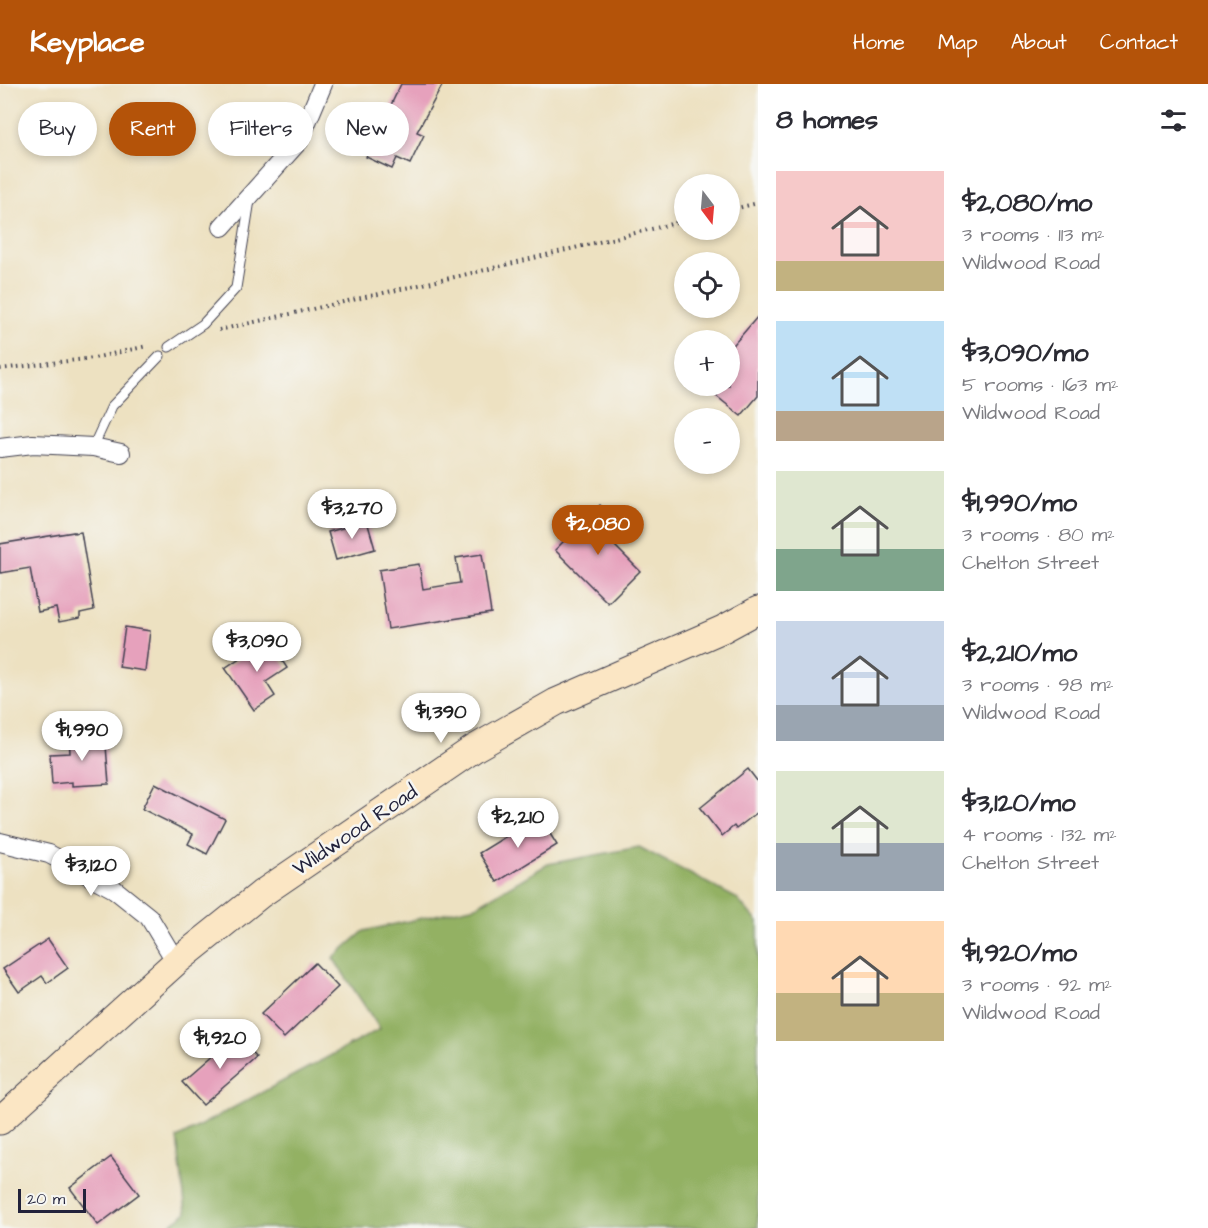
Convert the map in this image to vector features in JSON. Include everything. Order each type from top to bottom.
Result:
[{"type":"street","points":[[222,227],[299,141],[323,84]]},
{"type":"street","points":[[0,448],[33,444],[93,447],[121,453]]},
{"type":"street","name":"Wildwood Road","points":[[0,1121],[176,962],[261,894],[475,748],[556,702],[723,629],[758,610]]},
{"type":"street","points":[[0,842],[49,854],[114,889],[149,917],[176,962]]},
{"type":"lane","points":[[169,347],[203,324],[236,288],[251,195]]},
{"type":"lane","points":[[93,447],[112,406],[160,356]]},
{"type":"path","points":[[740,207],[758,203]]},
{"type":"path","points":[[0,369],[94,358],[469,273],[674,223]]},
{"type":"green space","points":[[639,847],[736,898],[758,922],[758,1228],[166,1228],[186,1213],[177,1138],[380,1029],[333,958],[364,931],[476,906],[548,864]]},
{"type":"building","points":[[401,84],[443,84],[417,132],[424,135],[410,164],[397,158],[392,169],[366,157],[409,156],[409,102],[392,102]]},
{"type":"building","points":[[758,316],[758,396],[741,416],[740,408],[731,408],[716,396],[740,396],[740,337]]},
{"type":"building","points":[[600,505],[617,522],[604,535],[640,571],[608,603],[555,550]]},
{"type":"building","points":[[367,521],[375,549],[336,560],[328,532]]},
{"type":"building","points":[[81,532],[94,610],[80,613],[80,618],[59,622],[56,608],[38,612],[30,568],[0,573],[0,544]]},
{"type":"building","points":[[482,554],[491,613],[388,629],[379,570],[419,564],[423,589],[460,583],[456,558]]},
{"type":"building","points":[[125,627],[150,631],[145,671],[119,667]]},
{"type":"building","points":[[268,639],[287,668],[266,682],[275,696],[254,710],[225,668]]},
{"type":"building","points":[[105,733],[109,784],[72,786],[72,782],[52,784],[50,754],[70,753],[69,736]]},
{"type":"building","points":[[748,769],[758,782],[758,812],[736,829],[734,826],[722,836],[700,808]]},
{"type":"building","points":[[155,783],[225,819],[207,854],[188,844],[193,834],[142,809]]},
{"type":"building","points":[[539,816],[557,845],[497,882],[479,853]]},
{"type":"building","points":[[48,939],[68,968],[47,983],[42,976],[19,992],[3,969]]},
{"type":"building","points":[[315,963],[338,987],[284,1038],[261,1014]]},
{"type":"building","points":[[236,1035],[257,1058],[203,1105],[182,1082]]},
{"type":"building","points":[[111,1157],[139,1194],[98,1225],[70,1188]]}]
